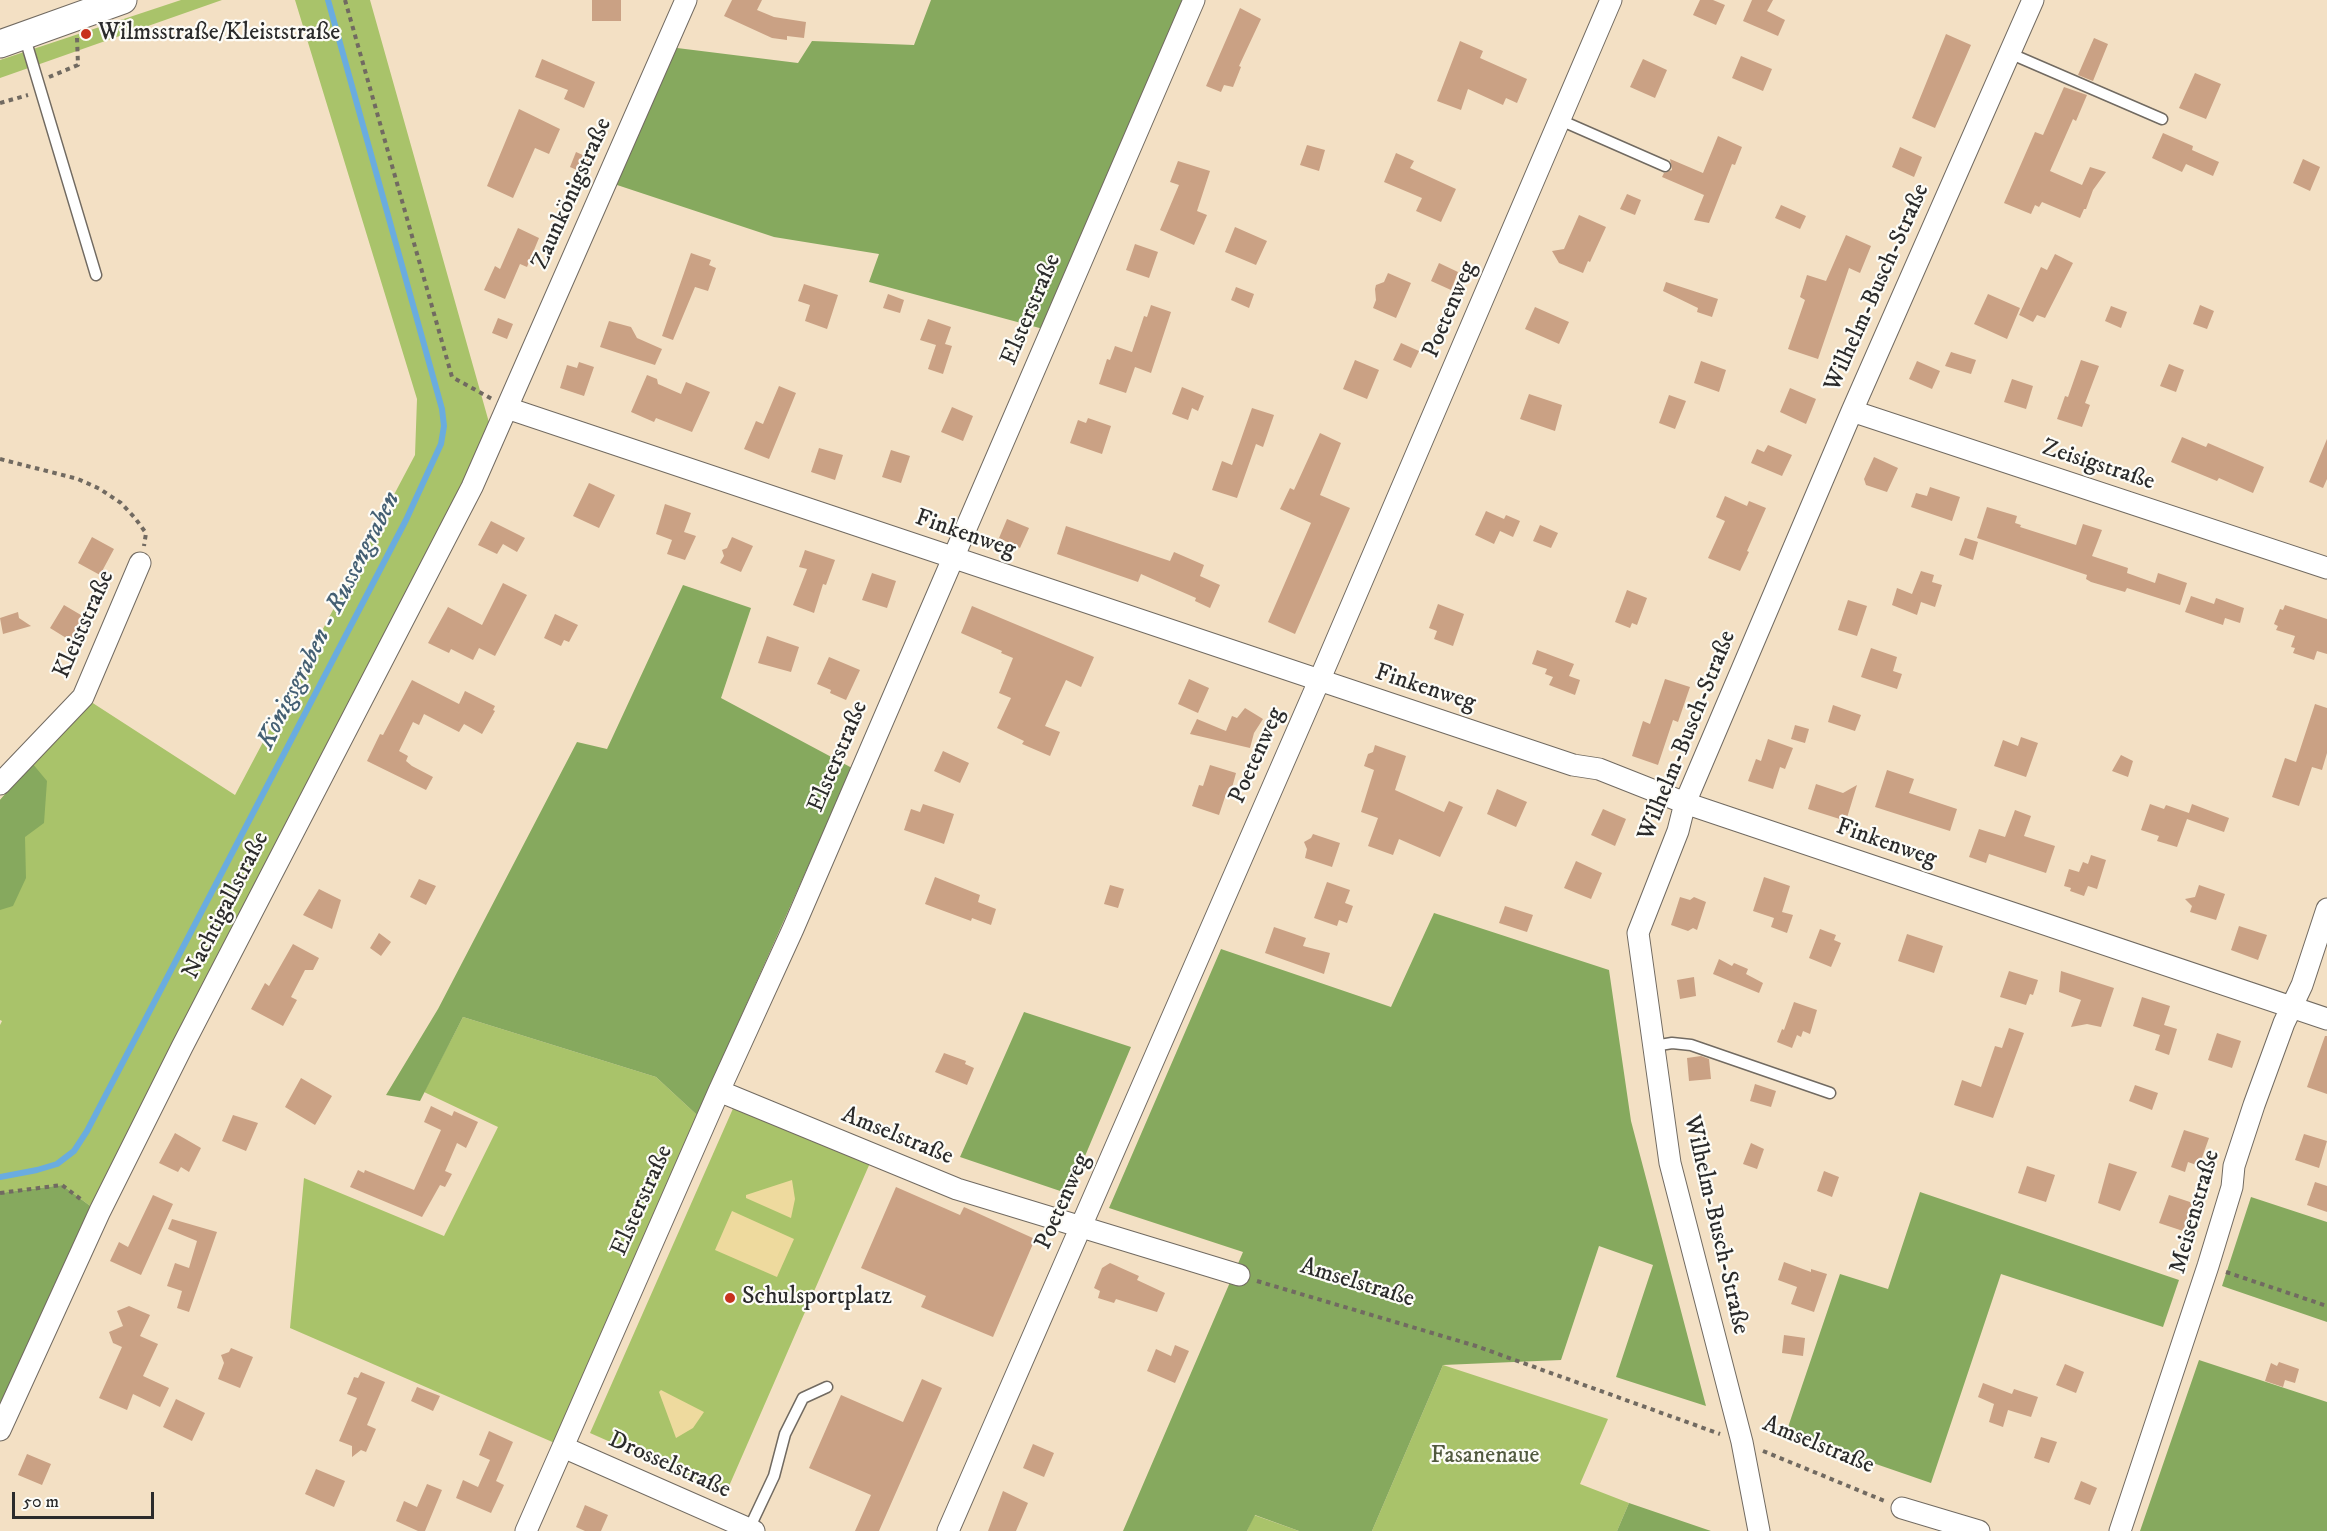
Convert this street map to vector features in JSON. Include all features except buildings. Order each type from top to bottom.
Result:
[{"type":"street","name":"Zaunkönigstraße","points":[[507,408],[686,0]]},
{"type":"street","name":"Elsterstraße","points":[[526,1531],[719,1091],[793,929],[1194,0]]},
{"type":"street","name":"Poetenweg","points":[[948,1531],[1319,681],[1611,0]]},
{"type":"street","name":"Wilhelm-Busch-Straße","points":[[1759,1531],[1742,1442],[1670,1163],[1638,933],[1678,831],[1684,803],[1852,411],[2033,0]]},
{"type":"street","points":[[12,39],[114,2]]},
{"type":"street","name":"Finkenweg","points":[[507,408],[1573,765],[1599,769],[1684,803],[2327,1019]]},
{"type":"street","name":"Nachtigallstraße","points":[[0,1430],[100,1211],[262,889],[472,487],[507,408]]},
{"type":"street","name":"Zeisigstraße","points":[[1852,411],[2327,568]]},
{"type":"street","name":"Kleiststraße","points":[[0,784],[83,697],[141,563]]},
{"type":"street","name":"Meisenstraße","points":[[2120,1531],[2208,1266],[2232,1187],[2234,1166],[2253,1105],[2291,1007],[2302,985],[2327,909]]},
{"type":"street","name":"Amselstraße","points":[[719,1091],[957,1189],[1239,1275]]},
{"type":"street","name":"Drosselstraße","points":[[563,1448],[752,1530]]},
{"type":"street","points":[[1902,1508],[1979,1531]]},
{"type":"lane","points":[[12,39],[96,275]]},
{"type":"lane","points":[[2009,53],[2162,119]]},
{"type":"lane","points":[[1560,120],[1665,166]]},
{"type":"lane","points":[[1654,1046],[1672,1043],[1691,1045],[1830,1093]]},
{"type":"lane","points":[[752,1530],[774,1476],[785,1434],[803,1398],[827,1387]]},
{"type":"path","points":[[345,0],[452,377],[507,408]]},
{"type":"path","points":[[0,459],[78,479],[100,489],[121,503],[146,533],[141,563]]},
{"type":"path","points":[[0,1193],[62,1185],[86,1202]]},
{"type":"path","points":[[2208,1266],[2327,1306]]},
{"type":"path","name":"Amselstraße","points":[[1239,1275],[1476,1346],[1742,1442],[1902,1508]]},
{"type":"green space","points":[[181,0],[222,0],[0,78],[0,60]]},
{"type":"green space","points":[[295,0],[370,0],[490,426],[487,438],[93,1208],[62,1185],[0,1193],[0,1025],[2,1021],[0,1020],[0,800],[85,698],[235,795],[415,455],[417,399]]},
{"type":"green space","points":[[931,0],[1184,0],[1047,330],[869,282],[879,254],[774,237],[608,182],[669,47],[798,63],[812,41],[914,45]]},
{"type":"green space","points":[[683,585],[751,608],[721,698],[852,768],[697,1115],[656,1077],[463,1017],[420,1101],[386,1095],[438,1009],[577,742],[607,749]]},
{"type":"green space","points":[[32,763],[47,781],[44,823],[25,837],[26,878],[13,906],[0,910],[0,800]]},
{"type":"green space","points":[[1434,913],[1609,970],[1631,1121],[1706,1406],[1616,1377],[1653,1265],[1599,1246],[1561,1360],[1443,1365],[1372,1531],[1299,1531],[1255,1515],[1247,1531],[1123,1531],[1243,1252],[1109,1208],[1221,949],[1391,1007]]},
{"type":"green space","points":[[1024,1012],[1131,1047],[1069,1194],[960,1157]]},
{"type":"green space","points":[[463,1017],[656,1077],[697,1115],[557,1444],[290,1328],[304,1178],[444,1236],[498,1127],[424,1092]]},
{"type":"green space","name":"Schulsportplatz","points":[[735,1104],[870,1163],[726,1493],[590,1433]]},
{"type":"green space","points":[[62,1185],[93,1208],[0,1409],[0,1193]]},
{"type":"green space","points":[[1920,1192],[2179,1280],[2163,1327],[2001,1274],[1931,1483],[1786,1433],[1840,1274],[1888,1289]]},
{"type":"green space","points":[[2251,1197],[2327,1222],[2327,1322],[2222,1286]]},
{"type":"green space","points":[[2199,1360],[2327,1402],[2327,1531],[2140,1531]]},
{"type":"green space","name":"Fasanenaue","points":[[1443,1365],[1608,1419],[1580,1484],[1629,1503],[1617,1531],[1372,1531]]},
{"type":"green space","points":[[1629,1503],[1711,1531],[1617,1531]]},
{"type":"green space","points":[[1254,1515],[1299,1531],[1247,1531]]},
{"type":"sand","points":[[792,1180],[795,1199],[791,1218],[746,1198],[746,1195]]},
{"type":"sand","points":[[732,1211],[794,1239],[777,1277],[715,1250]]},
{"type":"sand","points":[[661,1390],[704,1412],[693,1428],[676,1438],[659,1392]]},
{"type":"waterway","name":"Königsgraben - Russengraben","points":[[0,1177],[57,1164],[74,1151],[87,1131],[406,520],[441,444],[444,426],[442,409],[328,0]]},
{"type":"place","name":"Wilmsstraße/Kleiststraße","points":[[86,34]]},
{"type":"place","name":"Schulsportplatz","points":[[730,1298]]}]
